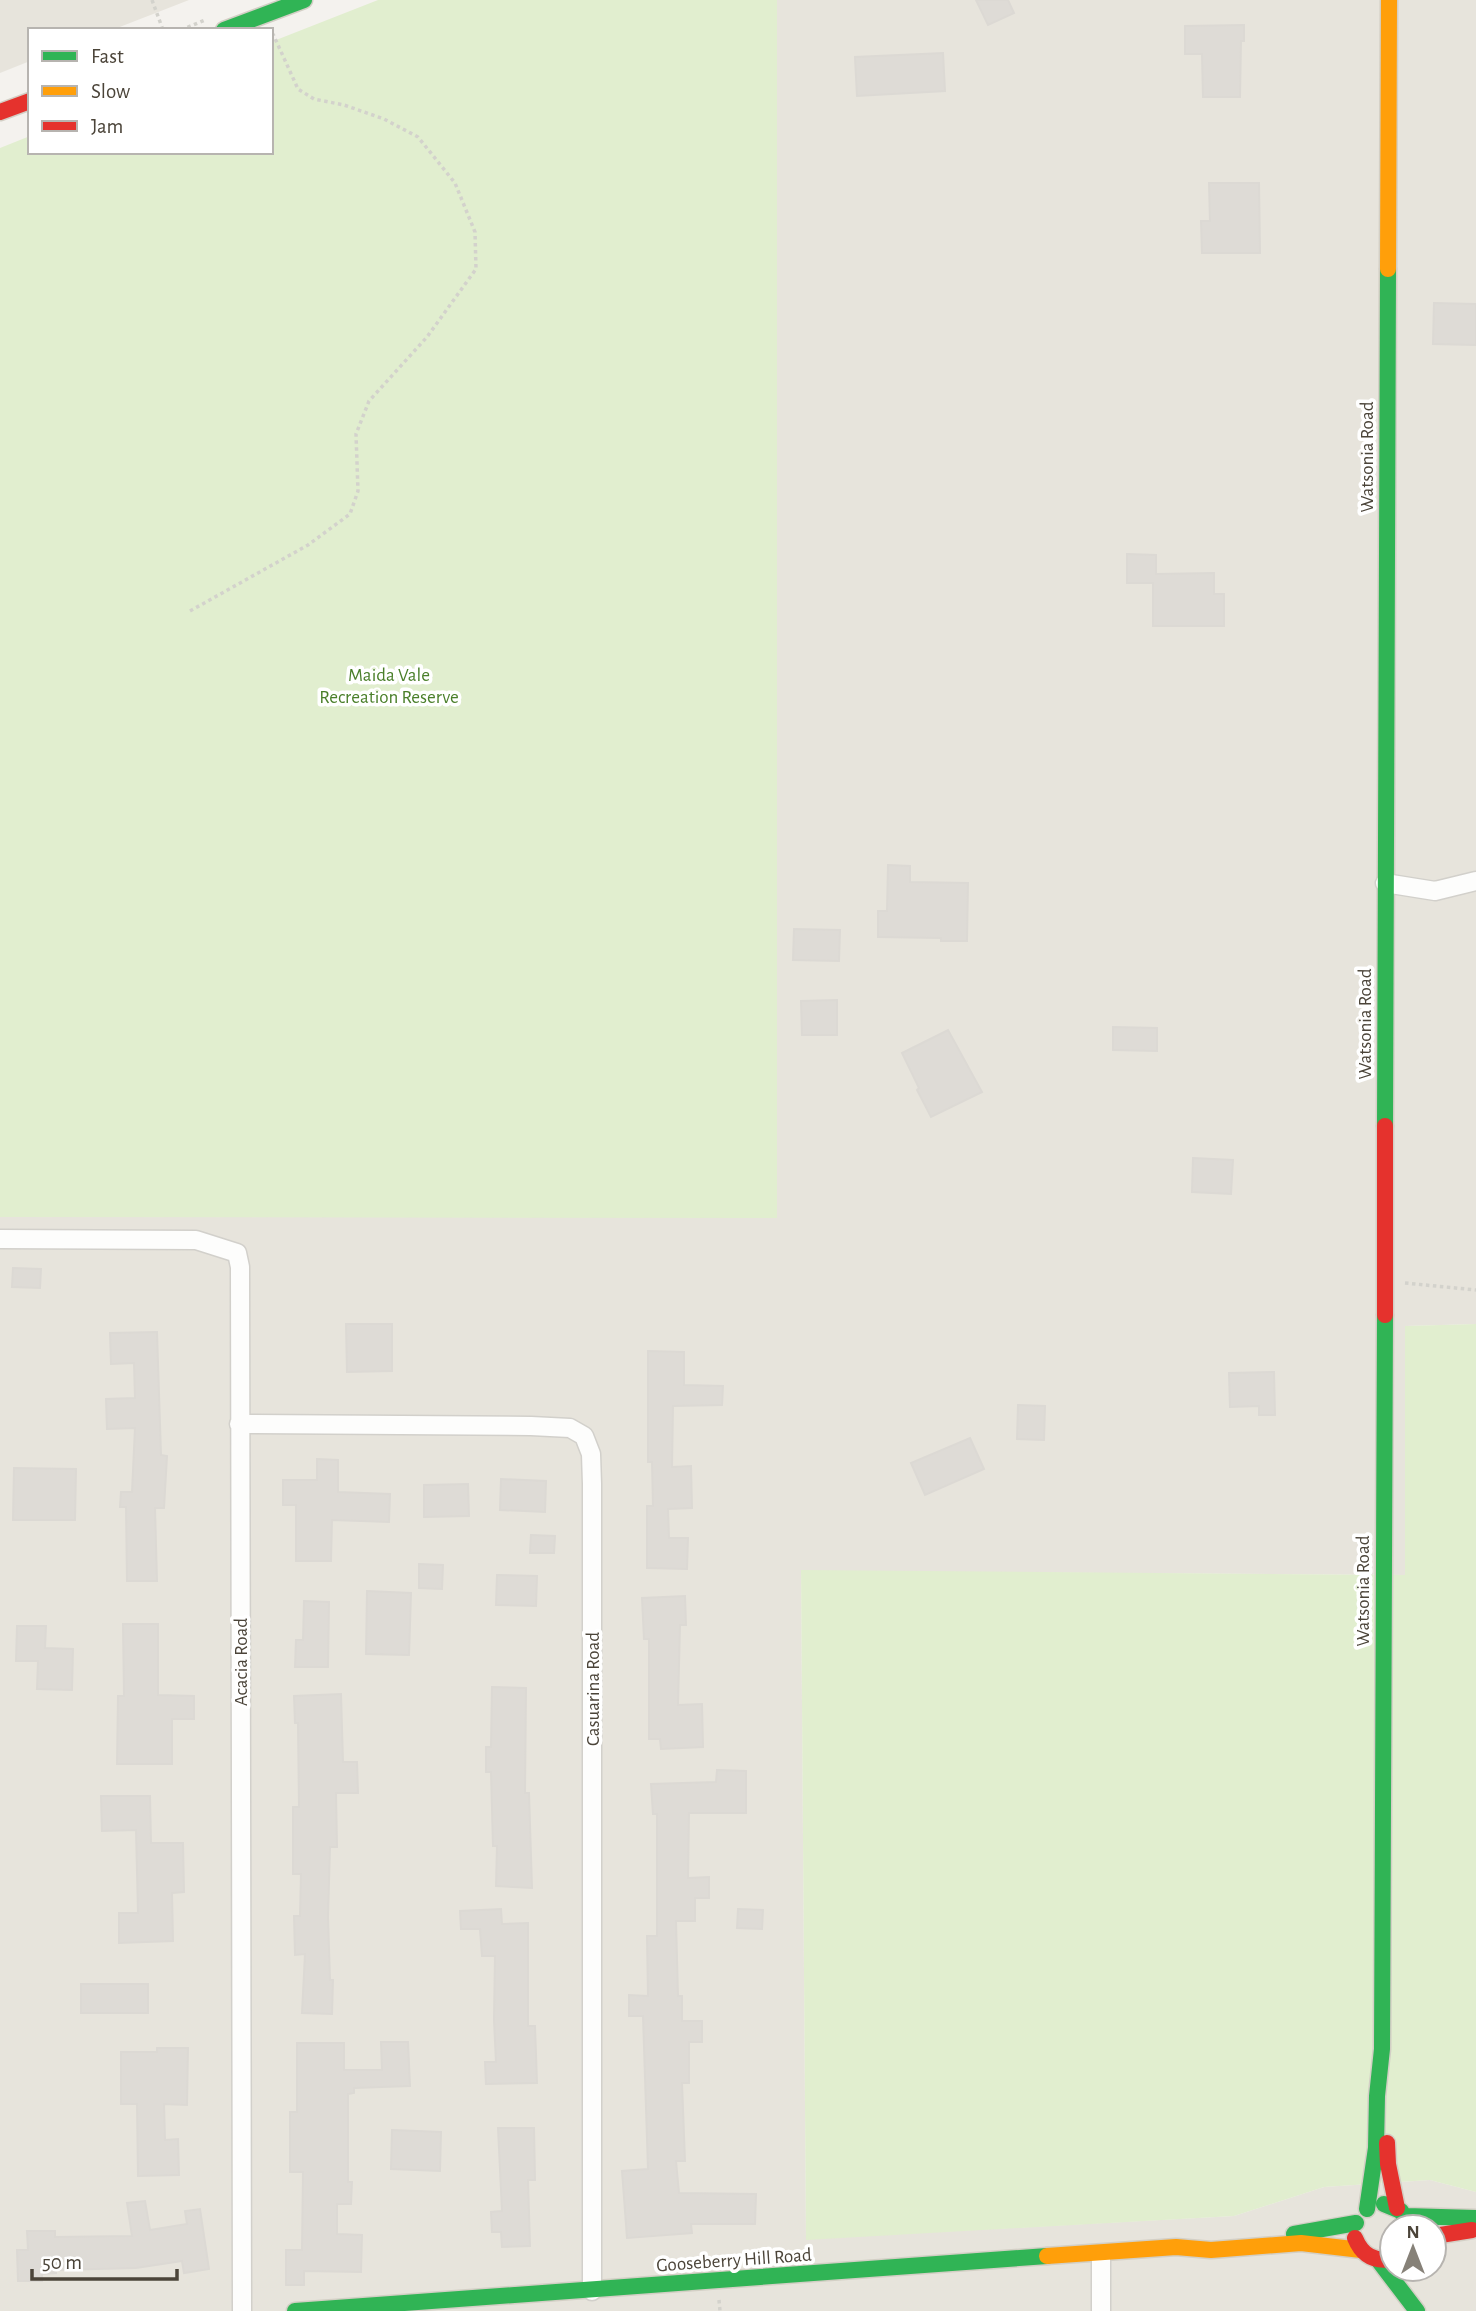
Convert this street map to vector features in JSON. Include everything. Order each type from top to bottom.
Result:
[{"type":"street","points":[[229,28],[304,0]]},
{"type":"street","name":"Watsonia Road","points":[[1367,2209],[1376,2148],[1377,2096],[1382,2049],[1389,0]]},
{"type":"street","points":[[0,112],[28,102]]},
{"type":"street","points":[[1385,883],[1435,891],[1476,881]]},
{"type":"street","name":"Acacia Road","points":[[0,1239],[196,1240],[237,1253],[240,1267],[242,2311]]},
{"type":"street","name":"Casuarina Road","points":[[239,1424],[531,1426],[569,1428],[584,1436],[591,1454],[592,1484],[592,2291]]},
{"type":"street","name":"Watsonia Road","points":[[1382,2049],[1388,2067],[1390,2091],[1388,2164],[1404,2213]]},
{"type":"street","points":[[1378,2256],[1361,2250],[1355,2238],[1356,2223],[1367,2209],[1382,2204],[1398,2213]]},
{"type":"street","points":[[1448,2218],[1476,2218]]},
{"type":"street","name":"Gooseberry Hill Road","points":[[1176,2247],[1209,2237],[1248,2232],[1287,2235],[1316,2231],[1342,2223],[1356,2223]]},
{"type":"street","points":[[1448,2234],[1476,2230]]},
{"type":"street","name":"Gooseberry Hill Road","points":[[295,2311],[1176,2247],[1211,2250],[1301,2243],[1361,2250]]},
{"type":"street","points":[[1101,2254],[1101,2311]]},
{"type":"street","points":[[1393,2283],[1414,2306]]},
{"type":"street","points":[[1409,2283],[1414,2306]]},
{"type":"path","points":[[152,0],[162,28]]},
{"type":"path","points":[[190,611],[308,545],[350,514],[358,491],[356,434],[369,401],[427,337],[476,269],[475,232],[455,183],[418,137],[384,119],[344,105],[314,99],[298,89],[273,34]]},
{"type":"path","points":[[1384,1279],[1476,1290]]},
{"type":"shaded area","points":[[0,0],[189,0],[117,28],[28,28],[28,62],[0,73]]},
{"type":"shaded area","points":[[777,0],[1476,0],[1476,1324],[1405,1326],[1405,1575],[801,1571],[806,2239],[1234,2216],[1324,2187],[1430,2180],[1476,2192],[1476,2311],[0,2311],[0,1217],[777,1217]]},
{"type":"green space","name":"Maida Vale Recreation Reserve","points":[[378,0],[777,0],[777,1218],[0,1217],[0,148],[28,137],[28,154],[273,154],[273,41]]},
{"type":"green space","points":[[1476,1324],[1476,2192],[1430,2180],[1324,2187],[1234,2216],[806,2240],[801,1570],[1405,1575],[1405,1326]]},
{"type":"building","points":[[976,0],[1008,0],[1014,13],[988,25]]},
{"type":"building","points":[[1244,25],[1244,41],[1241,41],[1240,97],[1203,97],[1202,54],[1185,54],[1185,26]]},
{"type":"building","points":[[943,53],[945,91],[857,96],[855,57]]},
{"type":"building","points":[[1209,183],[1259,183],[1260,253],[1202,253],[1201,221],[1210,221]]},
{"type":"building","points":[[1434,303],[1476,304],[1476,345],[1433,344]]},
{"type":"building","points":[[1127,554],[1156,555],[1156,574],[1214,573],[1214,594],[1224,594],[1224,626],[1153,626],[1153,583],[1127,583]]},
{"type":"building","points":[[888,865],[910,866],[910,882],[968,883],[967,941],[878,937],[878,911],[887,911]]},
{"type":"building","points":[[794,929],[840,930],[839,961],[793,960]]},
{"type":"building","points":[[837,1000],[837,1035],[802,1035],[801,1001]]},
{"type":"building","points":[[1113,1027],[1157,1028],[1157,1051],[1113,1050]]},
{"type":"building","points":[[948,1030],[982,1092],[931,1117],[902,1053]]},
{"type":"building","points":[[1193,1158],[1233,1160],[1231,1194],[1192,1192]]},
{"type":"building","points":[[13,1268],[41,1269],[40,1288],[12,1287]]},
{"type":"building","points":[[346,1324],[392,1324],[392,1371],[347,1372]]},
{"type":"building","points":[[157,1332],[161,1455],[167,1456],[164,1508],[155,1508],[157,1581],[127,1581],[126,1507],[120,1507],[121,1492],[132,1492],[135,1428],[107,1429],[106,1399],[135,1398],[134,1363],[111,1364],[110,1333]]},
{"type":"building","points":[[648,1351],[684,1352],[684,1385],[723,1386],[722,1405],[673,1406],[672,1467],[691,1466],[692,1508],[668,1509],[669,1538],[688,1538],[687,1569],[647,1568],[647,1506],[653,1506],[652,1462],[648,1462]]},
{"type":"building","points":[[1274,1372],[1275,1415],[1259,1415],[1259,1406],[1230,1407],[1229,1373]]},
{"type":"building","points":[[1018,1405],[1045,1406],[1044,1440],[1017,1439]]},
{"type":"building","points":[[970,1438],[984,1469],[925,1495],[911,1463]]},
{"type":"building","points":[[317,1459],[338,1460],[338,1492],[390,1494],[389,1522],[332,1520],[331,1561],[296,1561],[296,1505],[283,1505],[283,1480],[317,1480]]},
{"type":"building","points":[[14,1468],[76,1469],[75,1520],[13,1520]]},
{"type":"building","points":[[501,1479],[546,1481],[545,1512],[500,1510]]},
{"type":"building","points":[[468,1484],[469,1516],[424,1517],[424,1485]]},
{"type":"building","points":[[531,1535],[555,1536],[554,1553],[530,1553]]},
{"type":"building","points":[[419,1564],[443,1565],[442,1589],[419,1588]]},
{"type":"building","points":[[497,1575],[537,1576],[536,1606],[496,1605]]},
{"type":"building","points":[[367,1591],[411,1593],[409,1655],[366,1654]]},
{"type":"building","points":[[685,1596],[686,1625],[680,1625],[678,1705],[702,1704],[703,1747],[661,1749],[660,1739],[649,1739],[649,1639],[644,1639],[642,1598]]},
{"type":"building","points":[[304,1601],[329,1602],[328,1667],[295,1667],[296,1640],[303,1640]]},
{"type":"building","points":[[123,1624],[158,1624],[158,1695],[194,1696],[194,1719],[172,1719],[172,1764],[117,1764],[118,1696],[124,1696]]},
{"type":"building","points":[[17,1626],[46,1626],[45,1648],[73,1649],[72,1690],[37,1689],[38,1661],[16,1661]]},
{"type":"building","points":[[492,1687],[526,1688],[525,1793],[529,1793],[532,1888],[496,1886],[497,1846],[493,1846],[491,1772],[486,1772],[486,1747],[491,1747]]},
{"type":"building","points":[[341,1694],[343,1762],[357,1762],[358,1793],[336,1793],[337,1847],[330,1847],[328,1917],[330,1980],[333,1980],[332,2014],[302,2013],[305,1954],[295,1955],[294,1916],[300,1916],[301,1874],[293,1874],[293,1807],[299,1807],[298,1723],[295,1723],[294,1696]]},
{"type":"building","points":[[717,1770],[746,1771],[746,1813],[689,1813],[688,1878],[709,1877],[709,1898],[695,1898],[695,1921],[676,1921],[678,1996],[682,1996],[682,2021],[702,2021],[702,2042],[689,2042],[689,2083],[682,2083],[685,2161],[676,2161],[679,2193],[756,2194],[755,2224],[691,2224],[692,2233],[627,2238],[622,2171],[648,2169],[643,2016],[629,2016],[629,1995],[648,1996],[647,1936],[657,1936],[657,1814],[653,1814],[651,1784],[716,1782]]},
{"type":"building","points":[[101,1796],[150,1796],[151,1843],[183,1843],[184,1892],[172,1893],[173,1941],[119,1943],[119,1913],[138,1913],[136,1830],[102,1831]]},
{"type":"building","points":[[501,1909],[502,1924],[528,1923],[528,2026],[535,2026],[537,2083],[486,2084],[485,2062],[496,2062],[495,1956],[482,1956],[480,1929],[461,1929],[460,1911]]},
{"type":"building","points":[[738,1909],[763,1910],[762,1929],[737,1928]]},
{"type":"building","points":[[81,1984],[148,1984],[148,2013],[81,2013]]},
{"type":"building","points":[[381,2042],[408,2042],[410,2086],[354,2088],[354,2093],[348,2094],[348,2182],[352,2182],[351,2204],[337,2204],[337,2234],[362,2235],[361,2272],[304,2271],[304,2285],[286,2285],[286,2250],[302,2250],[303,2172],[290,2172],[290,2112],[297,2112],[297,2043],[344,2043],[344,2070],[382,2070]]},
{"type":"building","points":[[157,2048],[188,2048],[187,2105],[164,2104],[165,2140],[178,2139],[179,2175],[138,2176],[137,2104],[121,2104],[121,2052],[157,2052]]},
{"type":"building","points":[[498,2128],[534,2128],[535,2180],[528,2180],[530,2246],[502,2247],[501,2232],[492,2232],[491,2212],[502,2211]]},
{"type":"building","points":[[392,2130],[441,2132],[440,2171],[391,2169]]},
{"type":"building","points":[[145,2201],[150,2230],[187,2224],[185,2211],[200,2209],[209,2269],[184,2273],[182,2261],[136,2268],[56,2270],[56,2273],[42,2274],[42,2281],[18,2281],[17,2250],[28,2250],[27,2231],[55,2231],[55,2237],[132,2236],[127,2203]]},
{"type":"traffic: fast","points":[[229,28],[304,0]]},
{"type":"traffic: fast","points":[[1385,1126],[1388,269]]},
{"type":"traffic: fast","points":[[1367,2209],[1376,2148],[1377,2096],[1382,2049],[1385,1315]]},
{"type":"traffic: fast","points":[[1384,2204],[1402,2213]]},
{"type":"traffic: fast","points":[[1448,2217],[1476,2218]]},
{"type":"traffic: fast","points":[[1294,2234],[1356,2223]]},
{"type":"traffic: fast","points":[[295,2311],[1047,2256]]},
{"type":"traffic: fast","points":[[1396,2283],[1417,2311]]},
{"type":"traffic: slow","points":[[1388,269],[1389,0]]},
{"type":"traffic: slow","points":[[1047,2256],[1176,2247],[1211,2250],[1301,2243],[1361,2250]]},
{"type":"traffic: jam","points":[[0,112],[28,102]]},
{"type":"traffic: jam","points":[[1385,1126],[1385,1315]]},
{"type":"traffic: jam","points":[[1387,2143],[1388,2164],[1397,2208]]},
{"type":"traffic: jam","points":[[1448,2234],[1472,2230]]},
{"type":"traffic: jam","points":[[1355,2238],[1361,2249],[1369,2256],[1378,2259]]}]
